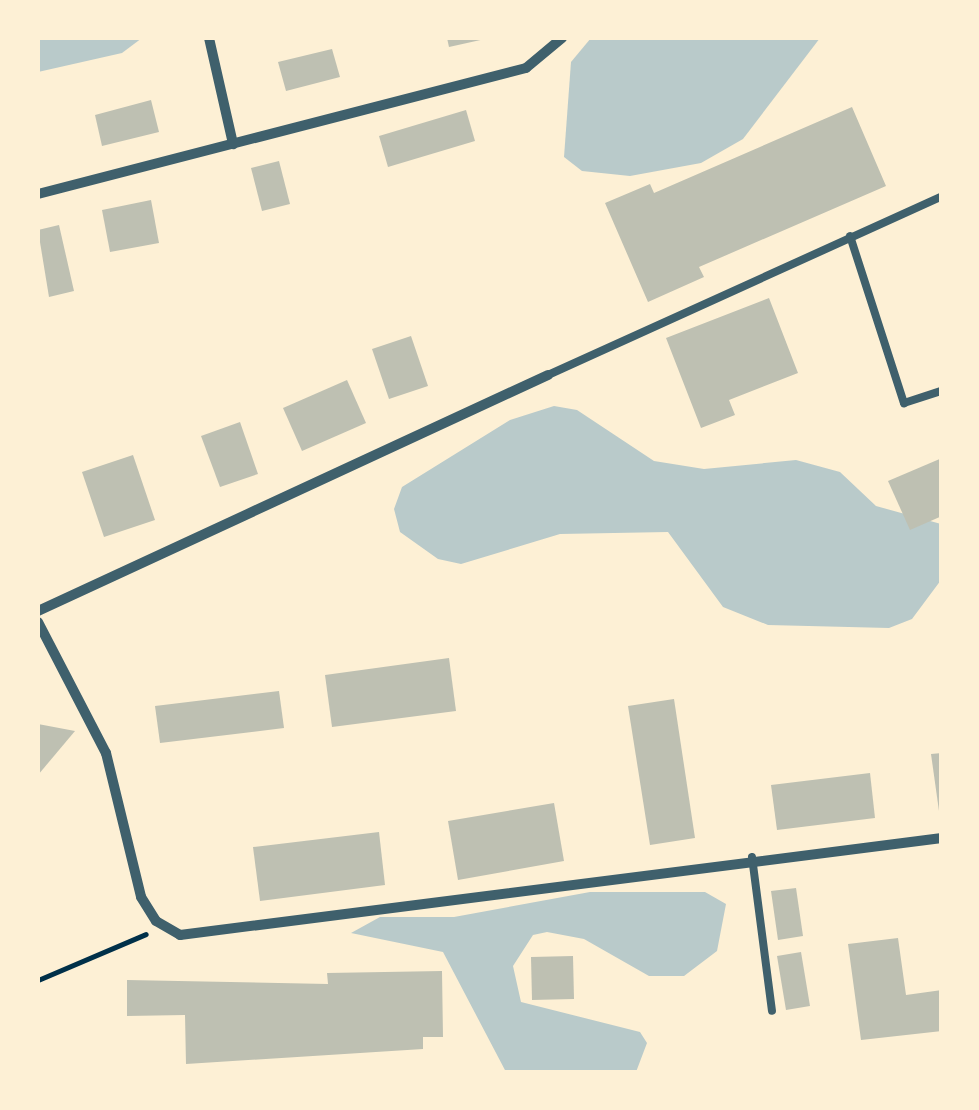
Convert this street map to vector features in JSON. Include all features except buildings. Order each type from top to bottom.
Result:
[{"type":"street","points":[[209,38],[233,144]]},
{"type":"street","points":[[38,194],[526,68],[562,38]]},
{"type":"street","points":[[38,612],[548,375]]},
{"type":"street","points":[[38,622],[86,703],[141,897],[162,925],[212,938],[752,857],[942,838]]},
{"type":"lane","points":[[548,375],[942,196]]},
{"type":"lane","points":[[850,236],[904,403],[942,390]]},
{"type":"lane","points":[[752,857],[772,1012]]},
{"type":"path","points":[[38,980],[162,925]]},
{"type":"shaded area","points":[[38,38],[142,38],[122,53],[38,72]]},
{"type":"shaded area","points":[[591,38],[820,38],[743,139],[701,163],[630,176],[582,171],[564,157],[571,62]]},
{"type":"shaded area","points":[[554,406],[577,410],[654,461],[704,469],[796,460],[840,472],[876,506],[941,524],[941,580],[912,619],[889,628],[768,625],[723,607],[668,532],[560,534],[461,564],[438,559],[400,532],[394,509],[402,487],[510,420]]},
{"type":"shaded area","points":[[590,892],[705,892],[726,904],[717,951],[684,976],[649,976],[584,939],[547,932],[533,935],[513,966],[521,1002],[640,1032],[647,1043],[636,1072],[506,1072],[443,952],[351,933],[380,917],[454,917]]}]
